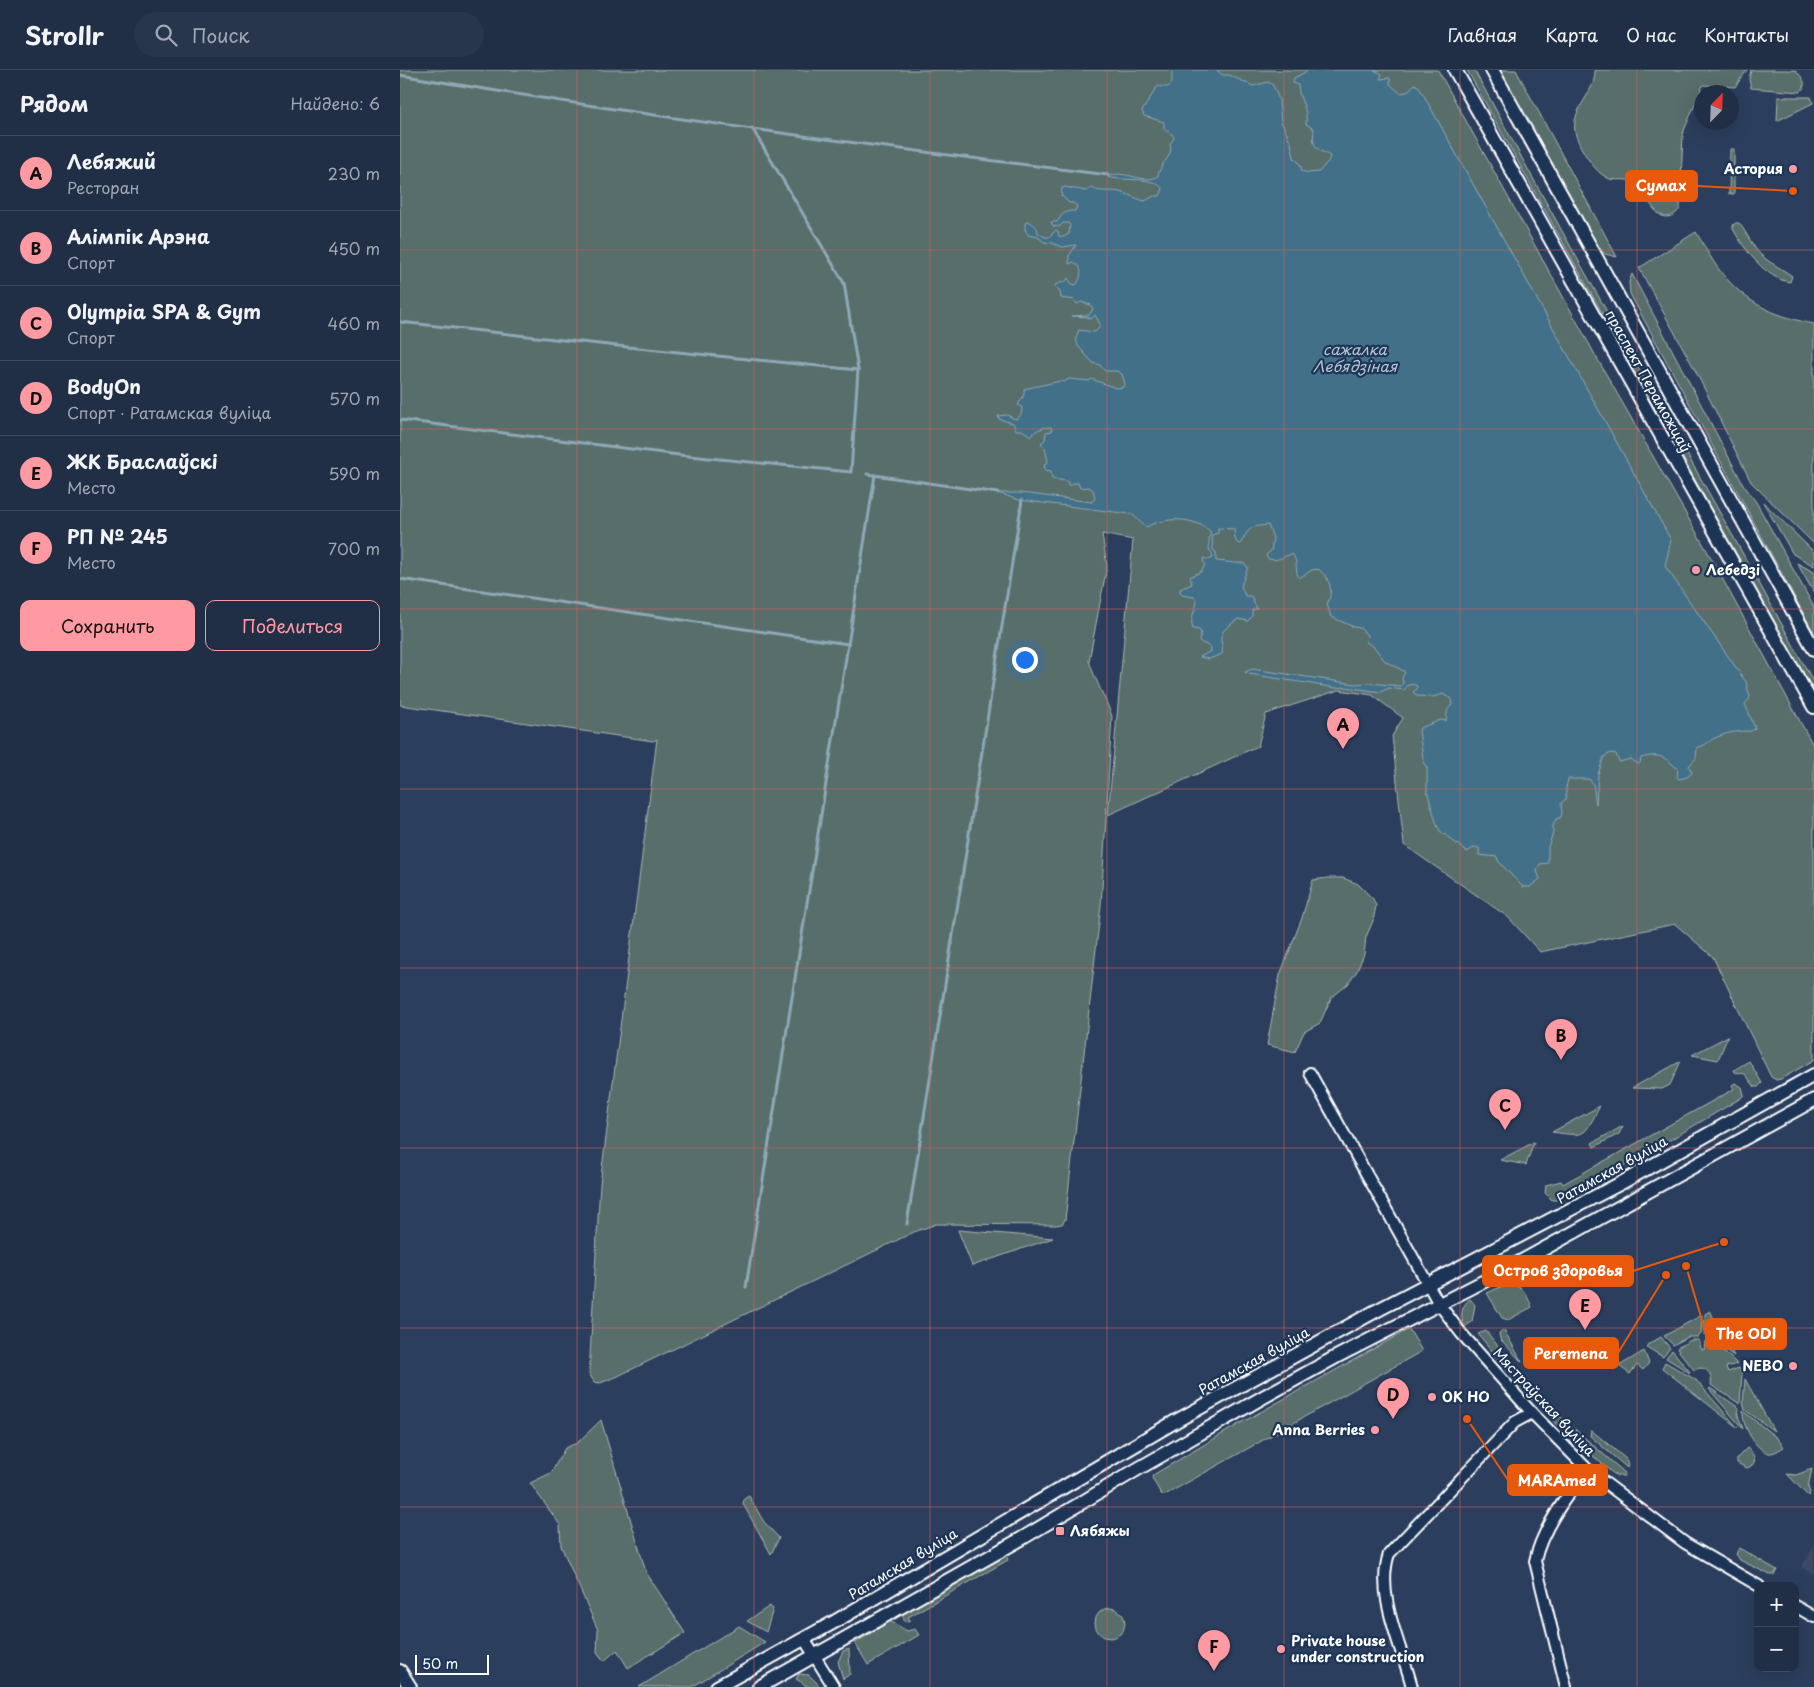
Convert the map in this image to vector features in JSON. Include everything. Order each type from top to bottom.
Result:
[{"type":"main road","name":"праспект Пераможцаў","points":[[1455,70],[1814,706]]},
{"type":"main road","name":"праспект Пераможцаў","points":[[1492,70],[1814,649]]},
{"type":"main road","name":"Ратамская вуліца","points":[[716,1687],[804,1639],[1176,1421],[1428,1284],[1623,1182],[1814,1075]]},
{"type":"main road","points":[[759,1687],[1021,1539],[1265,1396],[1336,1357],[1500,1273],[1814,1100]]},
{"type":"main road","points":[[400,1671],[410,1687]]},
{"type":"street","name":"Мястраўская вуліца","points":[[1310,1073],[1439,1304],[1461,1333],[1532,1413],[1588,1470],[1685,1543],[1754,1583]]},
{"type":"street","points":[[1412,1687],[1385,1588],[1385,1565],[1389,1554],[1515,1422],[1532,1413]]},
{"type":"street","points":[[1566,1687],[1535,1561],[1537,1549],[1543,1536],[1575,1484],[1588,1470]]},
{"type":"street","points":[[1799,1608],[1814,1617]]},
{"type":"street","points":[[804,1639],[834,1687]]},
{"type":"shaded area","points":[[1814,1546],[1814,1575],[1801,1567]]},
{"type":"green space","points":[[400,70],[1438,70],[1598,360],[1710,556],[1814,747],[1814,1060],[1781,1079],[1776,1080],[1771,1077],[1713,957],[1675,924],[1540,952],[1508,917],[1404,845],[1392,736],[1403,718],[1372,695],[1339,690],[1266,714],[1258,746],[1108,815],[1133,540],[1102,534],[1107,566],[1089,661],[1112,716],[1101,905],[1065,1220],[1062,1224],[1056,1225],[936,1224],[914,1232],[616,1377],[600,1383],[594,1382],[589,1373],[600,1184],[657,739],[653,741],[400,705]]},
{"type":"green space","points":[[1467,70],[1474,70],[1814,683],[1814,694]]},
{"type":"green space","points":[[1500,70],[1516,70],[1617,257],[1605,254],[1597,247]]},
{"type":"green space","points":[[1595,70],[1747,70],[1736,85],[1694,85],[1694,107],[1683,133],[1680,209],[1672,216],[1665,217],[1659,214],[1633,182],[1613,180],[1599,172],[1579,144],[1575,123],[1594,78]]},
{"type":"green space","points":[[1751,70],[1795,70],[1802,78],[1804,83],[1803,89],[1800,92],[1751,88],[1749,79]]},
{"type":"green space","points":[[1778,97],[1811,97],[1813,103],[1777,121]]},
{"type":"green space","points":[[1730,149],[1734,149],[1734,194],[1729,194]]},
{"type":"green space","points":[[1739,223],[1755,249],[1762,256],[1792,276],[1790,282],[1781,280],[1757,262],[1733,229],[1733,225]]},
{"type":"green space","points":[[1696,232],[1722,273],[1745,296],[1777,314],[1814,324],[1814,544],[1751,482],[1694,368],[1639,268]]},
{"type":"green space","points":[[1632,274],[1743,484],[1756,502],[1814,607],[1814,633],[1630,294],[1629,282]]},
{"type":"green space","points":[[1763,502],[1814,552],[1814,566],[1793,554]]},
{"type":"green space","points":[[1797,563],[1814,572],[1814,593]]},
{"type":"green space","points":[[1343,878],[1358,884],[1373,899],[1376,906],[1373,921],[1366,937],[1364,954],[1357,971],[1348,984],[1331,998],[1320,1023],[1304,1032],[1295,1052],[1267,1045],[1280,975],[1302,918],[1313,880]]},
{"type":"green space","points":[[1728,1036],[1718,1060],[1692,1055]]},
{"type":"green space","points":[[1681,1061],[1670,1085],[1662,1089],[1632,1088]]},
{"type":"green space","points":[[1749,1061],[1762,1083],[1758,1087],[1755,1087],[1745,1074],[1735,1072],[1734,1070]]},
{"type":"green space","points":[[1735,1083],[1742,1087],[1744,1095],[1741,1098],[1646,1154],[1558,1200],[1552,1200],[1545,1193],[1546,1185],[1561,1181],[1563,1184],[1734,1089],[1732,1085]]},
{"type":"green space","points":[[1600,1106],[1583,1133],[1552,1132]]},
{"type":"green space","points":[[1623,1126],[1619,1134],[1594,1147],[1592,1143]]},
{"type":"green space","points":[[1534,1142],[1526,1165],[1500,1160]]},
{"type":"green space","points":[[958,1230],[1053,1238],[972,1266]]},
{"type":"green space","points":[[1505,1285],[1516,1286],[1523,1290],[1532,1307],[1508,1320],[1502,1318],[1487,1293]]},
{"type":"green space","points":[[1470,1299],[1475,1305],[1472,1322],[1464,1327],[1462,1312]]},
{"type":"green space","points":[[1710,1311],[1734,1356],[1704,1335],[1705,1314]]},
{"type":"green space","points":[[1702,1315],[1701,1334],[1698,1337],[1688,1337],[1673,1345],[1664,1336]]},
{"type":"green space","points":[[1409,1329],[1422,1351],[1165,1495],[1161,1494],[1152,1478],[1153,1475],[1239,1424]]},
{"type":"green space","points":[[1504,1330],[1522,1362],[1500,1339],[1499,1333]]},
{"type":"green space","points":[[1486,1331],[1541,1400],[1532,1399],[1478,1334]]},
{"type":"green space","points":[[1661,1337],[1670,1348],[1663,1357],[1648,1348],[1647,1345]]},
{"type":"green space","points":[[1691,1340],[1698,1340],[1701,1349],[1704,1350],[1705,1341],[1726,1353],[1737,1364],[1726,1367],[1728,1372],[1739,1368],[1742,1373],[1740,1404],[1711,1385],[1711,1377],[1708,1371],[1702,1368],[1694,1370],[1678,1350],[1677,1348]]},
{"type":"green space","points":[[1672,1350],[1690,1372],[1690,1373],[1666,1358]]},
{"type":"green space","points":[[1644,1351],[1649,1363],[1643,1370],[1637,1365],[1630,1374],[1619,1366]]},
{"type":"green space","points":[[1665,1362],[1696,1380],[1738,1428],[1662,1368]]},
{"type":"green space","points":[[1745,1379],[1774,1431],[1745,1410],[1743,1403]]},
{"type":"green space","points":[[1709,1389],[1739,1408],[1738,1415],[1743,1429]]},
{"type":"green space","points":[[1553,1410],[1625,1473],[1624,1476],[1616,1476],[1554,1422],[1551,1416]]},
{"type":"green space","points":[[1743,1411],[1777,1438],[1784,1447],[1769,1453],[1759,1447],[1750,1436],[1744,1423]]},
{"type":"green space","points":[[601,1420],[646,1572],[685,1633],[628,1668],[617,1650],[604,1661],[597,1652],[598,1630],[561,1546],[560,1525],[530,1483],[551,1473],[565,1448],[577,1443]]},
{"type":"green space","points":[[1591,1430],[1626,1459],[1627,1468],[1590,1436]]},
{"type":"green space","points":[[1747,1448],[1755,1459],[1753,1464],[1747,1468],[1737,1463],[1737,1458]]},
{"type":"green space","points":[[1812,1469],[1808,1487],[1810,1493],[1808,1496],[1787,1474],[1796,1475]]},
{"type":"green space","points":[[749,1496],[764,1522],[779,1538],[771,1554],[743,1504],[744,1499]]},
{"type":"green space","points":[[1739,1548],[1777,1570],[1774,1575],[1770,1575],[1740,1560],[1736,1554]]},
{"type":"green space","points":[[1006,1555],[1008,1560],[908,1617],[910,1620],[905,1622],[902,1615],[904,1612]]},
{"type":"green space","points":[[770,1606],[773,1609],[766,1632],[747,1621]]},
{"type":"green space","points":[[1110,1608],[1121,1612],[1125,1623],[1121,1634],[1110,1638],[1099,1634],[1095,1623],[1099,1612]]},
{"type":"green space","points":[[890,1621],[907,1631],[915,1629],[919,1635],[868,1665],[855,1643]]},
{"type":"green space","points":[[739,1626],[765,1642],[692,1687],[639,1687]]},
{"type":"green space","points":[[849,1649],[850,1674],[843,1679],[838,1662],[843,1651]]},
{"type":"green space","points":[[799,1674],[809,1675],[821,1687],[809,1687],[796,1679]]},
{"type":"water","name":"сажалка Лебядзіная","points":[[1172,70],[1217,70],[1222,75],[1229,75],[1253,86],[1268,82],[1273,85],[1279,100],[1281,121],[1291,143],[1294,158],[1300,164],[1302,171],[1308,173],[1319,172],[1330,156],[1318,149],[1314,143],[1314,129],[1306,124],[1305,108],[1298,85],[1293,83],[1294,78],[1309,70],[1374,70],[1382,74],[1380,79],[1390,78],[1390,84],[1400,93],[1407,92],[1415,84],[1419,87],[1671,540],[1665,566],[1746,682],[1750,698],[1745,704],[1755,728],[1752,731],[1724,734],[1697,747],[1696,758],[1689,766],[1692,773],[1687,777],[1679,779],[1677,777],[1678,769],[1661,757],[1641,758],[1638,764],[1631,759],[1619,762],[1616,754],[1611,753],[1604,757],[1598,774],[1596,804],[1593,784],[1589,779],[1568,779],[1566,799],[1561,803],[1562,814],[1560,818],[1556,819],[1553,826],[1553,833],[1548,847],[1548,863],[1540,864],[1537,871],[1540,879],[1530,887],[1523,887],[1499,862],[1497,857],[1479,855],[1479,848],[1475,847],[1467,852],[1440,831],[1437,825],[1427,791],[1427,767],[1424,764],[1419,731],[1420,728],[1441,720],[1446,721],[1448,710],[1452,705],[1451,699],[1443,694],[1433,697],[1417,696],[1413,692],[1417,689],[1417,686],[1413,684],[1407,686],[1404,690],[1389,688],[1381,692],[1345,687],[1337,688],[1245,672],[1252,669],[1355,684],[1370,683],[1401,686],[1405,672],[1385,661],[1374,647],[1366,642],[1367,635],[1360,628],[1331,617],[1327,604],[1330,585],[1318,569],[1312,570],[1299,578],[1292,554],[1276,559],[1267,558],[1266,555],[1271,551],[1273,538],[1268,525],[1250,529],[1240,544],[1235,539],[1234,529],[1218,528],[1218,533],[1212,535],[1216,561],[1243,563],[1248,567],[1241,586],[1245,596],[1251,596],[1257,609],[1252,610],[1252,616],[1248,621],[1238,619],[1226,628],[1221,637],[1222,654],[1209,659],[1200,657],[1211,651],[1210,647],[1199,641],[1201,632],[1193,629],[1192,625],[1197,601],[1194,597],[1182,595],[1180,589],[1192,584],[1190,577],[1202,571],[1205,564],[1204,558],[1208,560],[1213,558],[1209,547],[1211,532],[1196,523],[1179,520],[1162,521],[1146,527],[1131,514],[1019,500],[998,493],[1021,493],[1092,502],[1095,498],[1093,490],[1089,487],[1080,488],[1078,483],[1073,483],[1069,486],[1067,481],[1052,479],[1051,471],[1045,470],[1044,465],[1048,462],[1045,448],[1041,443],[1045,440],[1046,432],[1052,431],[1051,427],[1040,429],[1031,436],[1022,430],[1016,430],[1013,423],[999,419],[998,416],[1007,415],[1015,419],[1020,416],[1022,407],[1018,405],[1024,395],[1024,389],[1060,381],[1064,382],[1069,379],[1089,381],[1091,379],[1116,388],[1123,387],[1125,384],[1122,374],[1117,371],[1105,371],[1100,365],[1093,363],[1078,346],[1076,338],[1079,330],[1095,332],[1101,326],[1095,315],[1091,319],[1088,317],[1071,316],[1089,315],[1093,309],[1091,305],[1081,302],[1077,304],[1074,300],[1061,298],[1060,292],[1055,287],[1056,284],[1065,282],[1068,278],[1072,284],[1076,285],[1081,276],[1077,264],[1073,262],[1069,264],[1069,256],[1076,245],[1062,247],[1044,242],[1038,237],[1028,235],[1025,223],[1028,221],[1032,223],[1038,233],[1045,237],[1049,237],[1056,230],[1059,236],[1063,237],[1069,234],[1070,225],[1068,223],[1063,223],[1059,227],[1053,226],[1051,222],[1057,222],[1066,212],[1075,211],[1077,206],[1069,203],[1061,195],[1062,188],[1065,187],[1086,191],[1092,188],[1099,191],[1116,191],[1145,201],[1154,196],[1160,196],[1163,189],[1152,182],[1108,177],[1119,174],[1145,179],[1157,177],[1169,155],[1171,150],[1170,144],[1174,138],[1172,134],[1164,129],[1164,122],[1144,116],[1142,111],[1157,87],[1169,87],[1171,85]]},
{"type":"waterway","points":[[400,75],[488,90],[754,129],[1108,175]]},
{"type":"waterway","points":[[400,420],[679,455],[851,472],[858,370],[844,283],[752,128]]},
{"type":"waterway","points":[[400,322],[858,370]]},
{"type":"waterway","points":[[867,474],[998,493]]},
{"type":"waterway","points":[[746,1287],[875,475]]},
{"type":"waterway","points":[[907,1224],[1022,500]]},
{"type":"waterway","points":[[400,579],[848,644]]},
{"type":"place","name":"Астория","points":[[1793,169]]},
{"type":"place","name":"Сумах","points":[[1793,191]]},
{"type":"place","name":"Лебедзі","points":[[1696,570]]},
{"type":"place","name":"Лебяжий","points":[[1343,749]]},
{"type":"place","name":"Алімпік Арэна","points":[[1561,1060]]},
{"type":"place","name":"Olympia SPA & Gym","points":[[1505,1130]]},
{"type":"place","name":"Остров здоровья","points":[[1724,1242]]},
{"type":"place","name":"The ODI","points":[[1686,1266]]},
{"type":"place","name":"Peremena","points":[[1666,1275]]},
{"type":"place","name":"ЖК Браслаўскі","points":[[1585,1330]]},
{"type":"place","name":"NEBO","points":[[1793,1366]]},
{"type":"place","name":"ОК НО","points":[[1432,1397]]},
{"type":"place","name":"BodyOn","points":[[1393,1419]]},
{"type":"place","name":"MARAmed","points":[[1467,1419]]},
{"type":"place","name":"Anna Berries","points":[[1375,1430]]},
{"type":"place","name":"Лябяжы","points":[[1060,1531]]},
{"type":"place","name":"Private house under construction","points":[[1281,1649]]},
{"type":"place","name":"РП № 245","points":[[1214,1671]]}]
